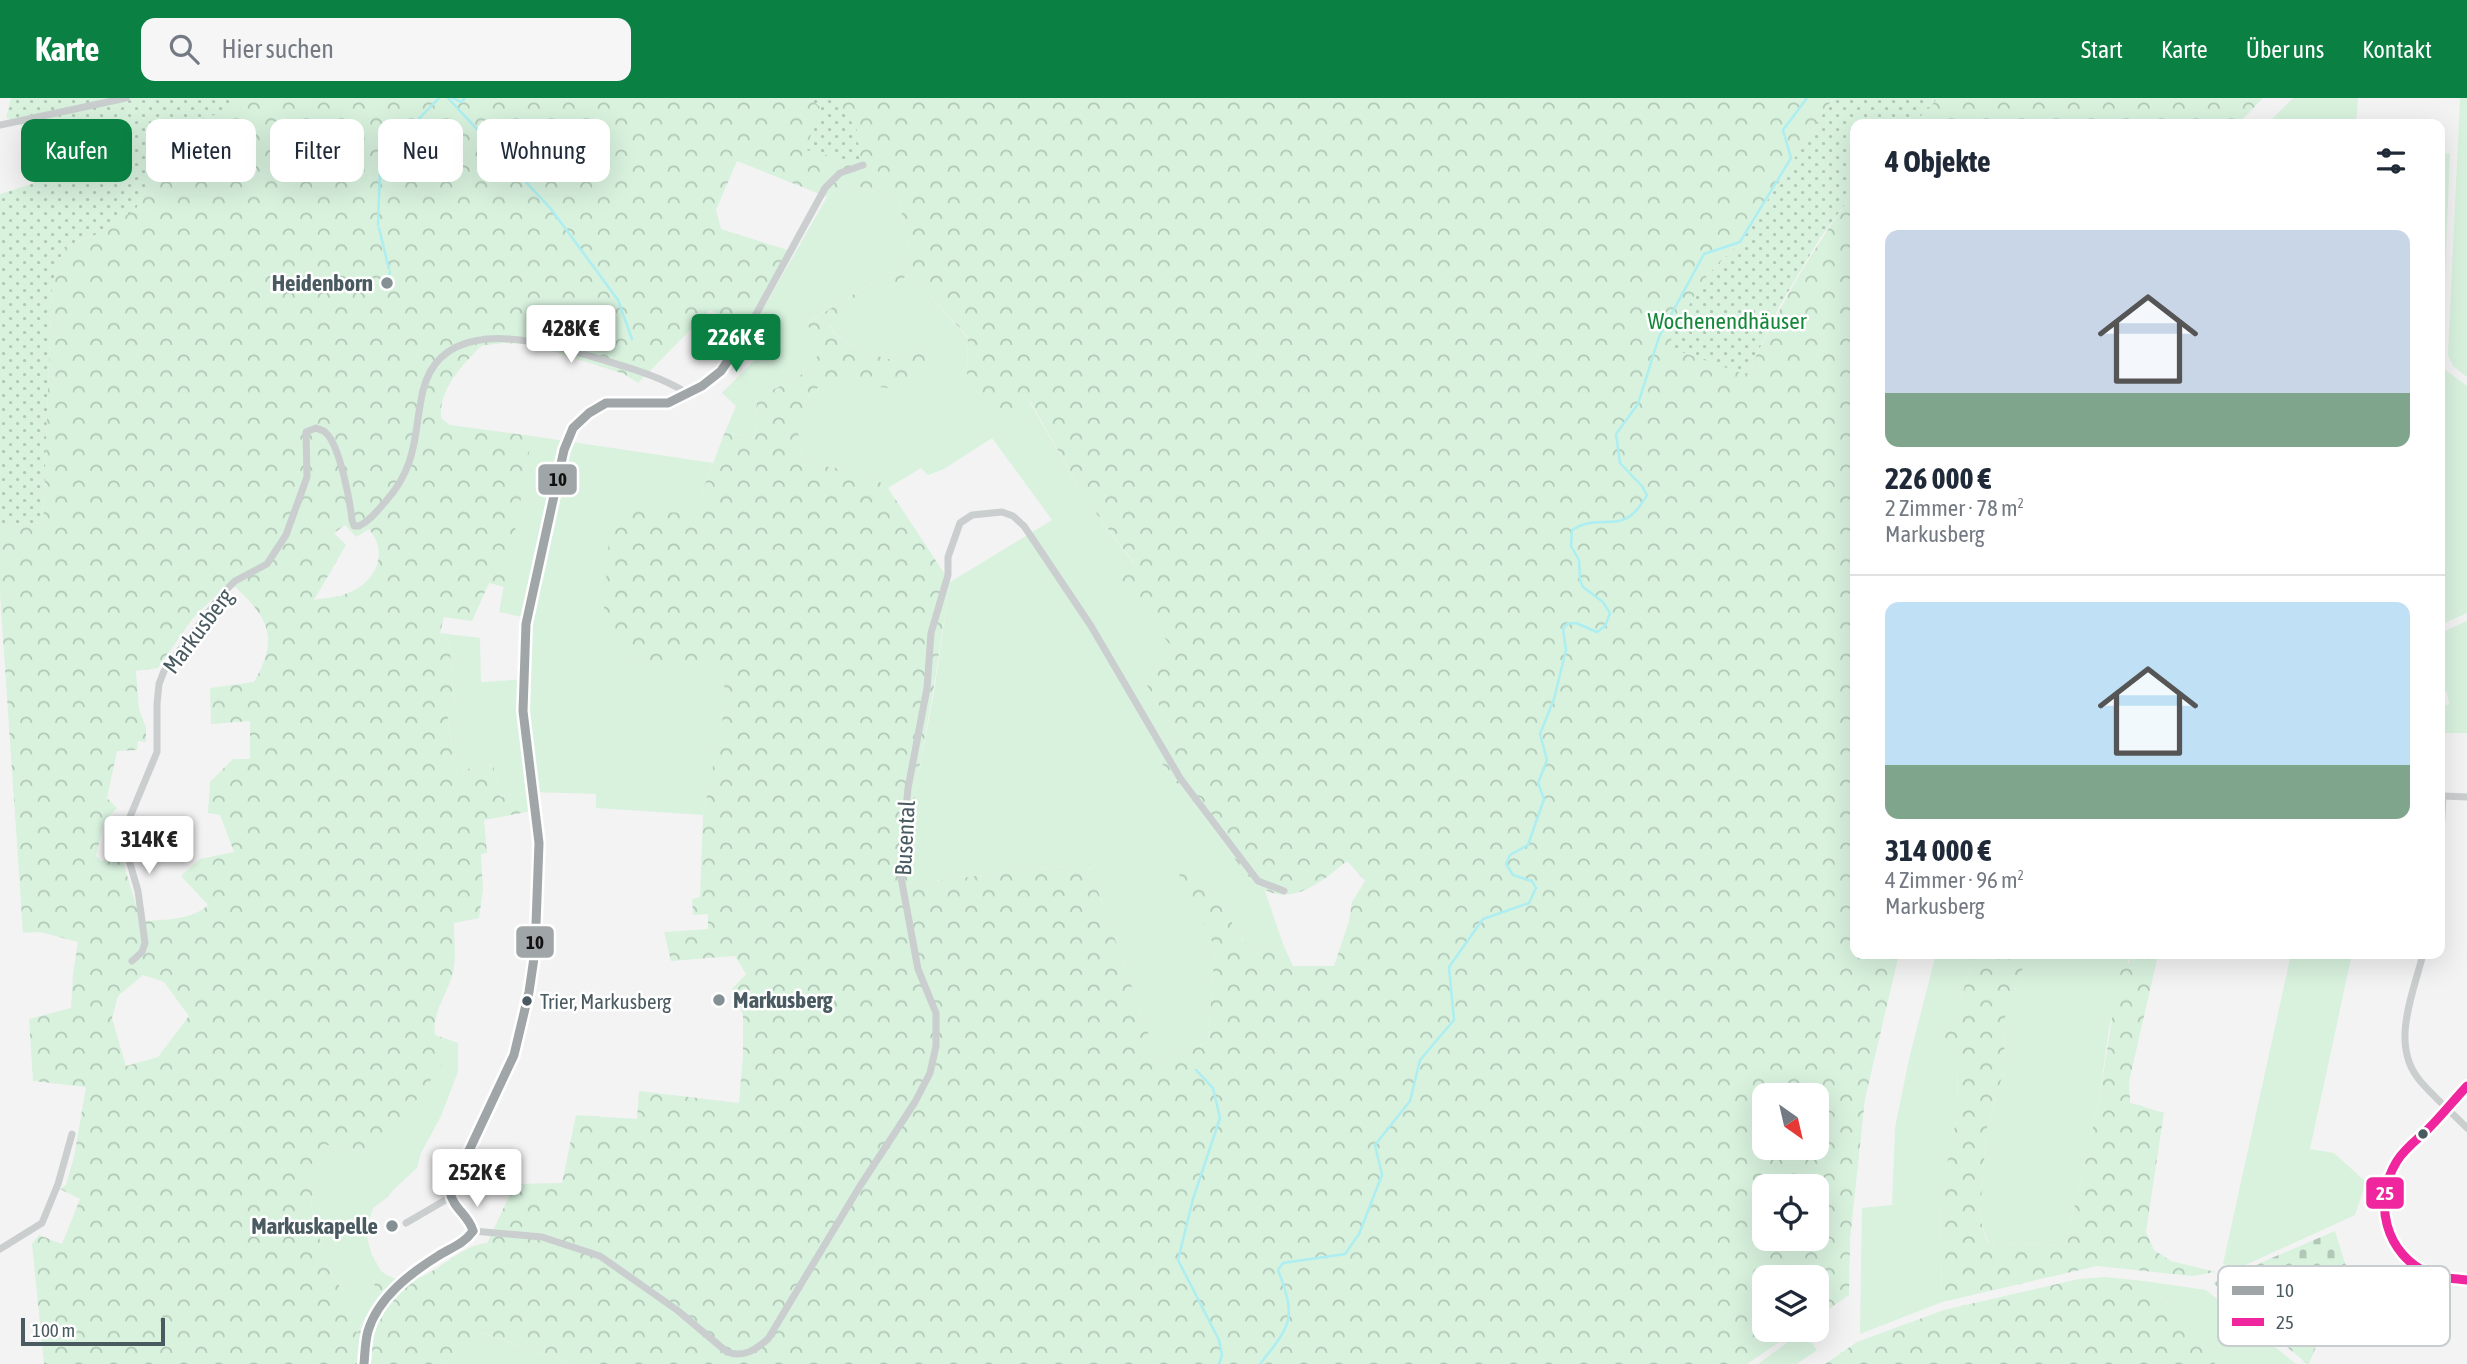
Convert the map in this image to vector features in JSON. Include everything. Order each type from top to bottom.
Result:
[{"type":"street","points":[[0,125],[126,98]]},
{"type":"street","points":[[406,1223],[449,1198],[453,1181],[484,1122],[514,1055],[529,992],[535,951],[539,843],[523,711],[526,624],[564,450],[573,428],[589,413],[606,403],[668,403],[702,386],[721,371],[743,338],[825,188],[840,173],[863,165]]},
{"type":"street","name":"Markusberg","points":[[132,961],[142,952],[145,943],[138,891],[122,836],[157,752],[159,684],[164,671],[222,594],[235,582],[267,564],[286,535],[307,477],[306,432],[316,428],[327,433],[342,469],[354,526],[359,526],[376,513],[403,481],[413,456],[421,391],[439,359],[461,347],[497,339],[523,339],[644,373],[687,393]]},
{"type":"street","name":"Busental","points":[[473,1231],[542,1237],[600,1255],[677,1310],[727,1352],[736,1355],[751,1352],[768,1339],[860,1186],[915,1102],[930,1073],[936,1046],[936,1013],[918,969],[900,872],[908,788],[927,688],[931,633],[948,575],[948,557],[960,523],[972,515],[1002,512],[1013,516],[1024,526],[1091,626],[1180,778],[1258,881],[1284,891]]},
{"type":"street","points":[[2445,796],[2467,797]]},
{"type":"street","points":[[2422,959],[2405,1026],[2404,1045],[2410,1065],[2420,1081],[2467,1128]]},
{"type":"street","points":[[2414,1266],[2399,1251],[2388,1233],[2382,1211],[2386,1180],[2399,1158],[2467,1086]]},
{"type":"street","points":[[0,1249],[42,1223],[58,1184],[72,1133]]},
{"type":"street","points":[[364,1364],[368,1331],[397,1286],[467,1239],[473,1231],[472,1225],[449,1198]]},
{"type":"green space","points":[[11,98],[229,98],[232,110],[200,119],[146,119],[147,182],[136,209],[97,234],[64,247],[52,283],[43,522],[0,526],[0,194],[34,182],[132,182],[132,119],[21,119],[21,126],[6,117]]},
{"type":"green space","points":[[229,98],[1833,98],[1741,242],[1703,279],[1747,375],[1796,280],[1850,198],[1850,959],[1898,959],[1865,1099],[1850,1239],[1849,1295],[1829,1309],[1829,1265],[1752,1265],[1752,1342],[1779,1342],[1747,1364],[574,1364],[483,1333],[451,1356],[445,1364],[44,1364],[32,1244],[39,1235],[62,1244],[80,1199],[60,1189],[66,1185],[74,1157],[86,1087],[33,1081],[29,1019],[71,1008],[78,942],[40,932],[23,933],[0,594],[0,526],[43,522],[52,283],[64,247],[97,234],[135,209],[146,182],[256,182],[256,119],[200,119],[231,110]],"holes":[[[737,161],[827,197],[844,182],[899,200],[911,259],[807,323],[821,352],[801,375],[757,398],[755,438],[725,432],[694,513],[611,510],[603,621],[614,649],[629,653],[628,663],[722,666],[726,702],[703,815],[700,897],[692,899],[693,915],[708,914],[708,929],[664,932],[671,961],[735,956],[746,974],[732,989],[743,1015],[739,1103],[639,1091],[637,1119],[576,1115],[562,1183],[515,1184],[487,1243],[459,1253],[422,1276],[409,1280],[396,1279],[381,1271],[375,1279],[372,1305],[357,1333],[346,1296],[327,1267],[311,1206],[322,1144],[377,1154],[458,1043],[435,1035],[435,1026],[438,1010],[454,968],[454,923],[479,918],[483,890],[481,854],[487,853],[484,820],[532,811],[530,792],[501,797],[493,765],[454,771],[447,710],[455,708],[449,642],[440,633],[444,617],[472,621],[489,583],[505,587],[532,436],[450,425],[441,418],[444,397],[453,378],[481,346],[503,343],[530,344],[624,374],[638,383],[710,310],[752,328],[794,252],[721,229],[716,210]],[[910,274],[968,337],[967,375],[999,414],[1030,401],[1086,500],[1135,564],[1118,576],[1173,649],[1146,684],[1183,744],[1159,760],[1254,884],[1267,891],[1292,894],[1315,885],[1347,861],[1365,881],[1352,902],[1349,921],[1334,966],[1293,966],[1283,944],[1253,954],[1185,853],[1171,858],[1215,947],[1208,1042],[1158,1061],[1088,863],[909,884],[915,792],[950,582],[888,488],[868,476],[802,459],[797,425],[809,395],[827,380],[887,388],[922,377],[940,361],[926,341],[896,361],[877,356],[848,344],[833,332],[828,324]],[[345,525],[356,537],[369,529],[378,549],[376,569],[363,585],[354,591],[314,600],[346,545],[334,533]],[[230,582],[261,616],[268,639],[267,651],[254,682],[210,688],[211,724],[250,721],[250,759],[233,759],[210,782],[208,813],[220,815],[234,852],[200,859],[181,876],[208,905],[194,914],[141,921],[122,859],[101,861],[96,856],[104,821],[117,808],[107,798],[117,751],[137,750],[138,741],[146,742],[146,727],[139,710],[136,671],[158,668],[193,618]],[[143,975],[164,982],[189,1016],[158,1057],[126,1066],[112,1018],[118,996]]]},
{"type":"green space","points":[[809,98],[835,98],[857,130],[860,163],[806,150],[820,107]]},
{"type":"green space","name":"Wochenendhäuser","points":[[1833,98],[1938,98],[1918,119],[1850,119],[1850,198],[1820,238],[1779,307],[1747,375],[1667,347],[1703,279],[1741,242]]},
{"type":"green space","points":[[1938,98],[2263,98],[2243,119],[1918,119]]},
{"type":"green space","points":[[2293,98],[2358,98],[2356,119],[2272,119]]},
{"type":"green space","points":[[2460,98],[2467,98],[2467,377],[2453,366],[2448,355]]},
{"type":"green space","points":[[2445,154],[2450,154],[2445,276]]},
{"type":"green space","points":[[844,182],[899,200],[911,259],[808,322],[821,352],[801,375],[757,398],[755,438],[725,432],[736,406],[722,393],[759,355],[757,348],[765,338],[752,328],[827,197]]},
{"type":"green space","points":[[910,274],[968,338],[967,376],[1029,401],[1086,500],[1135,565],[1119,576],[1173,649],[1146,684],[1183,744],[1159,760],[1254,884],[1265,891],[1283,944],[1253,954],[1185,853],[1172,858],[1215,946],[1208,1042],[1158,1061],[1088,863],[909,884],[915,792],[934,692],[950,582],[1052,520],[992,438],[944,469],[928,475],[921,468],[888,488],[868,476],[802,459],[797,425],[809,395],[827,379],[848,383],[940,361],[926,341],[896,361],[877,356],[848,344],[828,323]]},
{"type":"green space","points":[[2445,370],[2467,386],[2467,613],[2445,623]]},
{"type":"green space","points":[[532,436],[713,463],[694,513],[629,653],[628,663],[722,665],[726,702],[703,815],[596,808],[596,794],[530,792],[501,797],[493,765],[454,771],[447,709],[455,708],[449,642],[440,633],[480,638],[481,682],[528,679],[532,619],[499,612]]},
{"type":"green space","points":[[2467,621],[2467,733],[2445,733],[2445,706],[2449,704],[2445,692],[2445,631]]},
{"type":"green space","points":[[1935,959],[1973,959],[1954,1020],[1940,1032],[1957,1057],[1958,1112],[1940,1197],[1942,1302],[1860,1334],[1862,1208],[1892,1205],[1895,1128],[1909,1059]]},
{"type":"green space","points":[[1973,959],[2026,959],[2005,1018],[2004,1070],[1986,1131],[1980,1218],[1987,1242],[2058,1246],[2066,1243],[2099,1101],[2120,968],[2129,963],[2129,959],[2157,959],[2129,1082],[2130,1103],[2164,1112],[2146,1232],[2154,1250],[2171,1261],[2216,1272],[2192,1276],[2097,1266],[1942,1302],[1940,1197],[1958,1112],[1957,1057],[1940,1032],[1954,1020]]},
{"type":"green space","points":[[2026,959],[2129,959],[2109,1028],[2099,1101],[2066,1243],[2058,1246],[1988,1242],[1980,1218],[1986,1131],[2004,1070],[2005,1018]]},
{"type":"green space","points":[[2290,959],[2351,959],[2310,1149],[2334,1153],[2366,1182],[2355,1215],[2243,1266],[2223,1264]]},
{"type":"green space","points":[[458,1043],[458,1072],[441,1116],[421,1153],[417,1168],[373,1208],[366,1234],[372,1255],[381,1271],[375,1279],[372,1305],[356,1334],[346,1296],[327,1267],[311,1206],[322,1144],[377,1154]]},
{"type":"green space","points":[[2335,1231],[2346,1266],[2253,1266]]},
{"type":"green space","points":[[2105,1277],[2144,1281],[2209,1343],[2215,1364],[1825,1364],[1857,1342],[1944,1310],[2079,1279]]},
{"type":"green space","points":[[2144,1281],[2206,1290],[2218,1300],[2218,1346],[2274,1346],[2296,1364],[2215,1364],[2209,1343]]},
{"type":"green space","points":[[482,1333],[574,1364],[445,1364],[451,1356]]},
{"type":"green space","points":[[1788,1342],[1811,1342],[1817,1350],[1797,1364],[1758,1364]]},
{"type":"green space","points":[[2286,1346],[2316,1346],[2307,1364]]},
{"type":"waterway","points":[[378,225],[380,170],[385,146],[410,128],[439,98]]},
{"type":"waterway","points":[[448,98],[551,209],[618,300],[632,339]]},
{"type":"waterway","points":[[453,98],[461,102],[465,98]]},
{"type":"waterway","points":[[1260,1364],[1279,1340],[1288,1321],[1288,1300],[1278,1270],[1283,1263],[1345,1254],[1359,1234],[1382,1175],[1375,1145],[1410,1101],[1420,1060],[1454,1020],[1449,967],[1483,919],[1529,903],[1536,888],[1532,881],[1513,875],[1506,864],[1510,855],[1528,845],[1544,799],[1538,783],[1547,760],[1540,734],[1554,699],[1566,650],[1563,629],[1567,624],[1576,623],[1597,632],[1605,626],[1610,613],[1603,602],[1583,587],[1579,560],[1571,546],[1572,530],[1594,522],[1621,521],[1638,509],[1647,495],[1620,463],[1616,434],[1638,404],[1659,337],[1704,254],[1740,242],[1791,158],[1783,130],[1807,98]]},
{"type":"waterway","points":[[379,228],[389,269]]},
{"type":"waterway","points":[[387,283],[390,272]]},
{"type":"waterway","points":[[1196,1070],[1213,1088],[1220,1118],[1193,1199],[1178,1260],[1219,1340],[1222,1355],[1219,1364]]},
{"type":"transit line","name":"10","points":[[473,1231],[451,1197],[450,1191],[514,1055],[529,992],[535,951],[539,843],[523,711],[526,624],[564,450],[573,428],[589,413],[606,403],[668,403],[702,386],[721,371],[743,338]]},
{"type":"transit line","name":"25","points":[[2417,1266],[2402,1254],[2387,1225],[2385,1193],[2389,1177],[2406,1150],[2467,1086]]},
{"type":"transit line","name":"10","points":[[364,1364],[368,1331],[387,1298],[416,1271],[461,1243],[473,1231]]},
{"type":"transit line","name":"25","points":[[2450,1279],[2467,1280]]},
{"type":"place","name":"Heidenborn","points":[[387,283]]},
{"type":"place","name":"Markusberg","points":[[719,1000]]},
{"type":"place","name":"Trier, Markusberg","points":[[527,1001]]},
{"type":"place","name":"Markuskapelle","points":[[392,1226]]}]
